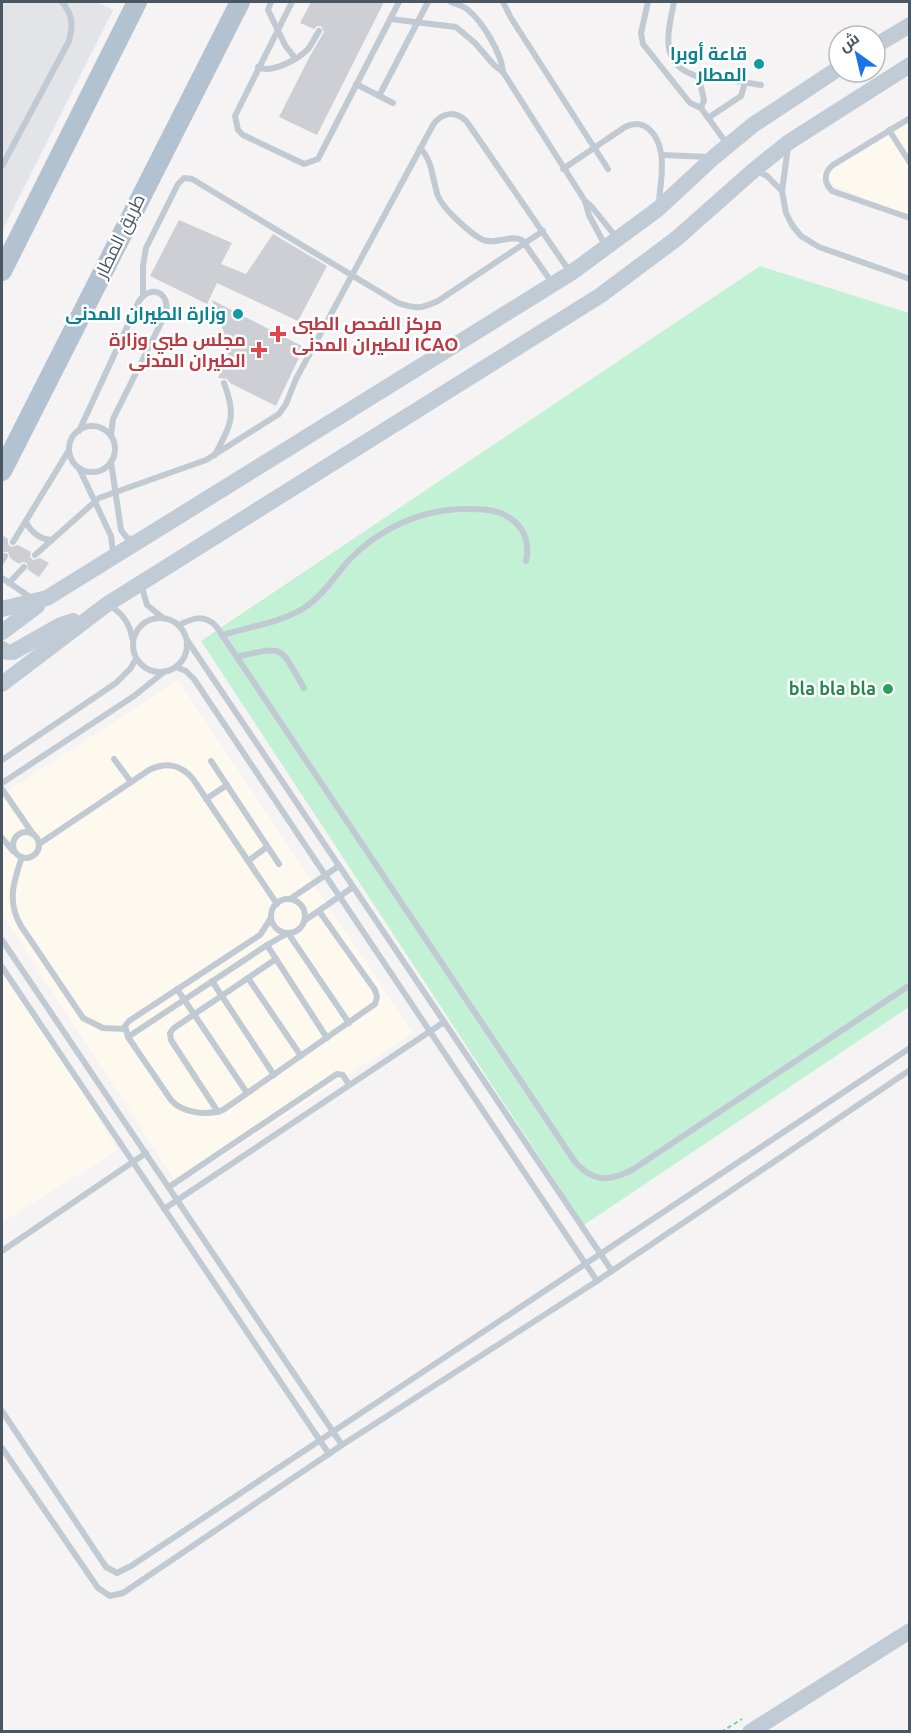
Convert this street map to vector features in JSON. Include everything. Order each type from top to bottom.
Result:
[{"type":"main road","points":[[2,271],[137,2]]},
{"type":"main road","name":"طريق المطار","points":[[2,471],[240,2]]},
{"type":"street","points":[[887,39],[909,25]]},
{"type":"street","points":[[2,684],[106,605],[601,296],[676,239],[789,142],[909,65]]},
{"type":"street","points":[[2,632],[42,600],[571,273],[658,209],[728,145],[780,106],[827,76]]},
{"type":"street","points":[[2,609],[42,600]]},
{"type":"street","points":[[2,649],[7,652],[13,651],[61,625],[86,618]]},
{"type":"street","points":[[750,1731],[909,1631]]},
{"type":"lane","points":[[2,166],[69,41],[73,28],[71,16],[62,2]]},
{"type":"lane","points":[[271,2],[268,10],[279,28],[285,45],[295,58]]},
{"type":"lane","points":[[292,2],[237,109],[235,123],[238,130],[249,139],[304,165],[318,159],[399,2]]},
{"type":"lane","points":[[379,96],[428,2]]},
{"type":"lane","points":[[451,2],[467,8],[479,22],[501,60],[503,72]]},
{"type":"lane","points":[[503,2],[608,169]]},
{"type":"lane","points":[[648,2],[641,38],[645,49],[692,105],[701,108],[728,145]]},
{"type":"lane","points":[[674,2],[668,40],[671,56],[681,68],[699,78],[706,76],[761,86]]},
{"type":"lane","points":[[390,19],[456,27],[475,43],[503,72],[563,169],[585,201],[592,207],[613,244]]},
{"type":"lane","points":[[258,67],[270,70],[295,58],[306,51],[319,31]]},
{"type":"lane","points":[[658,65],[671,56]]},
{"type":"lane","points":[[699,78],[704,99],[701,108]]},
{"type":"lane","points":[[708,118],[741,96],[745,83]]},
{"type":"lane","points":[[356,84],[393,103]]},
{"type":"lane","points":[[35,555],[95,501],[115,491],[215,455],[284,409],[296,379],[420,148],[441,116],[454,114],[463,118],[571,273]]},
{"type":"lane","points":[[909,118],[826,172],[828,187],[837,193],[909,219]]},
{"type":"lane","points":[[563,169],[625,127],[640,124],[653,132],[662,155],[658,209]]},
{"type":"lane","points":[[889,130],[909,163]]},
{"type":"lane","points":[[789,142],[782,191],[786,213],[801,236],[809,242],[909,279]]},
{"type":"lane","points":[[420,148],[428,158],[438,198],[447,209],[484,240],[496,242],[518,238],[553,284]]},
{"type":"lane","points":[[662,155],[714,157]]},
{"type":"lane","points":[[754,170],[767,176],[782,191]]},
{"type":"lane","points":[[13,542],[70,449],[74,436],[79,431],[143,295],[143,266],[146,248],[178,184],[184,178],[192,179],[398,303],[413,308],[426,307],[438,301],[543,231]]},
{"type":"lane","points":[[585,201],[587,211],[613,244]]},
{"type":"lane","points":[[139,541],[127,538],[121,530],[111,462],[115,448],[111,435],[113,419],[168,305],[165,297],[159,292],[143,295]]},
{"type":"lane","points":[[215,455],[231,419],[231,402],[224,383]]},
{"type":"lane","points":[[79,431],[92,426],[106,430],[111,435]]},
{"type":"lane","points":[[70,449],[71,456],[79,467],[113,542],[112,558]]},
{"type":"lane","points":[[79,467],[93,471],[106,467],[111,462]]},
{"type":"lane","points":[[222,635],[281,618],[303,608],[323,592],[351,559],[374,539],[398,525],[431,513],[476,509],[491,510],[506,515],[523,531],[528,546],[526,561]]},
{"type":"lane","points":[[26,520],[31,530],[45,540],[52,540]]},
{"type":"lane","points":[[9,583],[24,567]]},
{"type":"lane","points":[[2,578],[42,600]]},
{"type":"lane","points":[[141,583],[144,598],[152,610],[179,626],[612,1271]]},
{"type":"lane","points":[[106,605],[122,616],[128,624],[136,659],[148,669],[164,672]]},
{"type":"lane","points":[[133,642],[135,633],[148,621],[165,618]]},
{"type":"lane","points":[[179,626],[196,618],[203,618],[211,621],[222,635],[575,1162],[584,1172],[594,1177],[607,1179],[632,1170],[909,985]]},
{"type":"lane","points":[[2,783],[134,696],[164,672],[176,667],[186,655],[187,640]]},
{"type":"lane","points":[[237,657],[276,650],[284,656],[304,688]]},
{"type":"lane","points":[[2,760],[116,683],[136,659]]},
{"type":"lane","points":[[176,667],[186,671],[194,679],[597,1281]]},
{"type":"lane","points":[[114,759],[131,782]]},
{"type":"lane","points":[[211,761],[279,864]]},
{"type":"lane","points":[[2,838],[22,857],[32,856],[39,844],[131,782],[156,766],[171,765],[189,773],[277,904]]},
{"type":"lane","points":[[206,799],[227,785]]},
{"type":"lane","points":[[2,789],[39,844]]},
{"type":"lane","points":[[14,851],[15,837],[24,832],[33,834]]},
{"type":"lane","points":[[248,861],[267,847]]},
{"type":"lane","points":[[22,857],[11,893],[14,911],[21,926],[83,1018],[103,1028],[125,1029]]},
{"type":"lane","points":[[319,910],[376,994],[377,1001],[373,1007],[218,1112],[187,1110],[174,1104],[128,1037],[125,1029],[127,1023],[260,935],[265,930],[272,910],[277,904],[290,899],[339,866]]},
{"type":"lane","points":[[128,1037],[267,945],[298,930],[304,921],[353,887]]},
{"type":"lane","points":[[290,899],[300,904],[304,921]]},
{"type":"lane","points":[[271,918],[272,923],[279,930],[288,933],[349,1023]]},
{"type":"lane","points":[[2,940],[342,1445]]},
{"type":"lane","points":[[267,945],[327,1038]]},
{"type":"lane","points":[[218,1112],[170,1037],[171,1030],[276,959]]},
{"type":"lane","points":[[2,968],[329,1455]]},
{"type":"lane","points":[[248,978],[301,1056]]},
{"type":"lane","points":[[212,981],[274,1075]]},
{"type":"lane","points":[[177,989],[248,1093]]},
{"type":"lane","points":[[164,1209],[444,1022]]},
{"type":"lane","points":[[2,1411],[106,1567],[117,1573],[320,1441],[909,1048]]},
{"type":"lane","points":[[2,1448],[98,1588],[110,1596],[123,1593],[342,1445],[597,1281],[909,1070]]},
{"type":"lane","points":[[168,1187],[337,1074],[343,1075],[349,1084]]},
{"type":"lane","points":[[2,1251],[146,1153]]},
{"type":"shaded area","points":[[2,2],[97,2],[113,10],[2,231]]},
{"type":"shaded area","points":[[909,123],[909,219],[815,176]]},
{"type":"shaded area","points":[[178,680],[413,1033],[178,1185],[2,914],[2,795]]},
{"type":"shaded area","points":[[2,960],[118,1150],[2,1222]]},
{"type":"green space","points":[[760,266],[909,313],[909,1007],[584,1225],[201,641]]},
{"type":"building","points":[[311,2],[384,2],[317,135],[279,117],[324,32],[321,26],[314,29],[300,23]]},
{"type":"building","points":[[179,220],[232,243],[221,264],[246,274],[273,234],[327,266],[298,321],[217,283],[207,304],[150,276]]},
{"type":"building","points":[[212,300],[304,347],[276,406],[230,383],[227,379],[218,378],[230,349]]},
{"type":"building","points":[[2,535],[8,539],[11,547],[18,545],[31,552],[30,557],[33,560],[40,558],[49,563],[39,577],[28,570],[27,563],[19,564],[10,558],[8,552],[2,552]]},
{"type":"place","name":"قاعة أوبرا المطار","points":[[759,64]]},
{"type":"place","name":"وزارة الطيران المدنى","points":[[238,314]]},
{"type":"place","name":"مركز الفحص الطبى للطيران المدنى ICAO","points":[[278,334]]},
{"type":"place","name":"مجلس طبي وزارة الطيران المدنى","points":[[259,350]]},
{"type":"place","name":"bla bla bla","points":[[888,689]]}]
